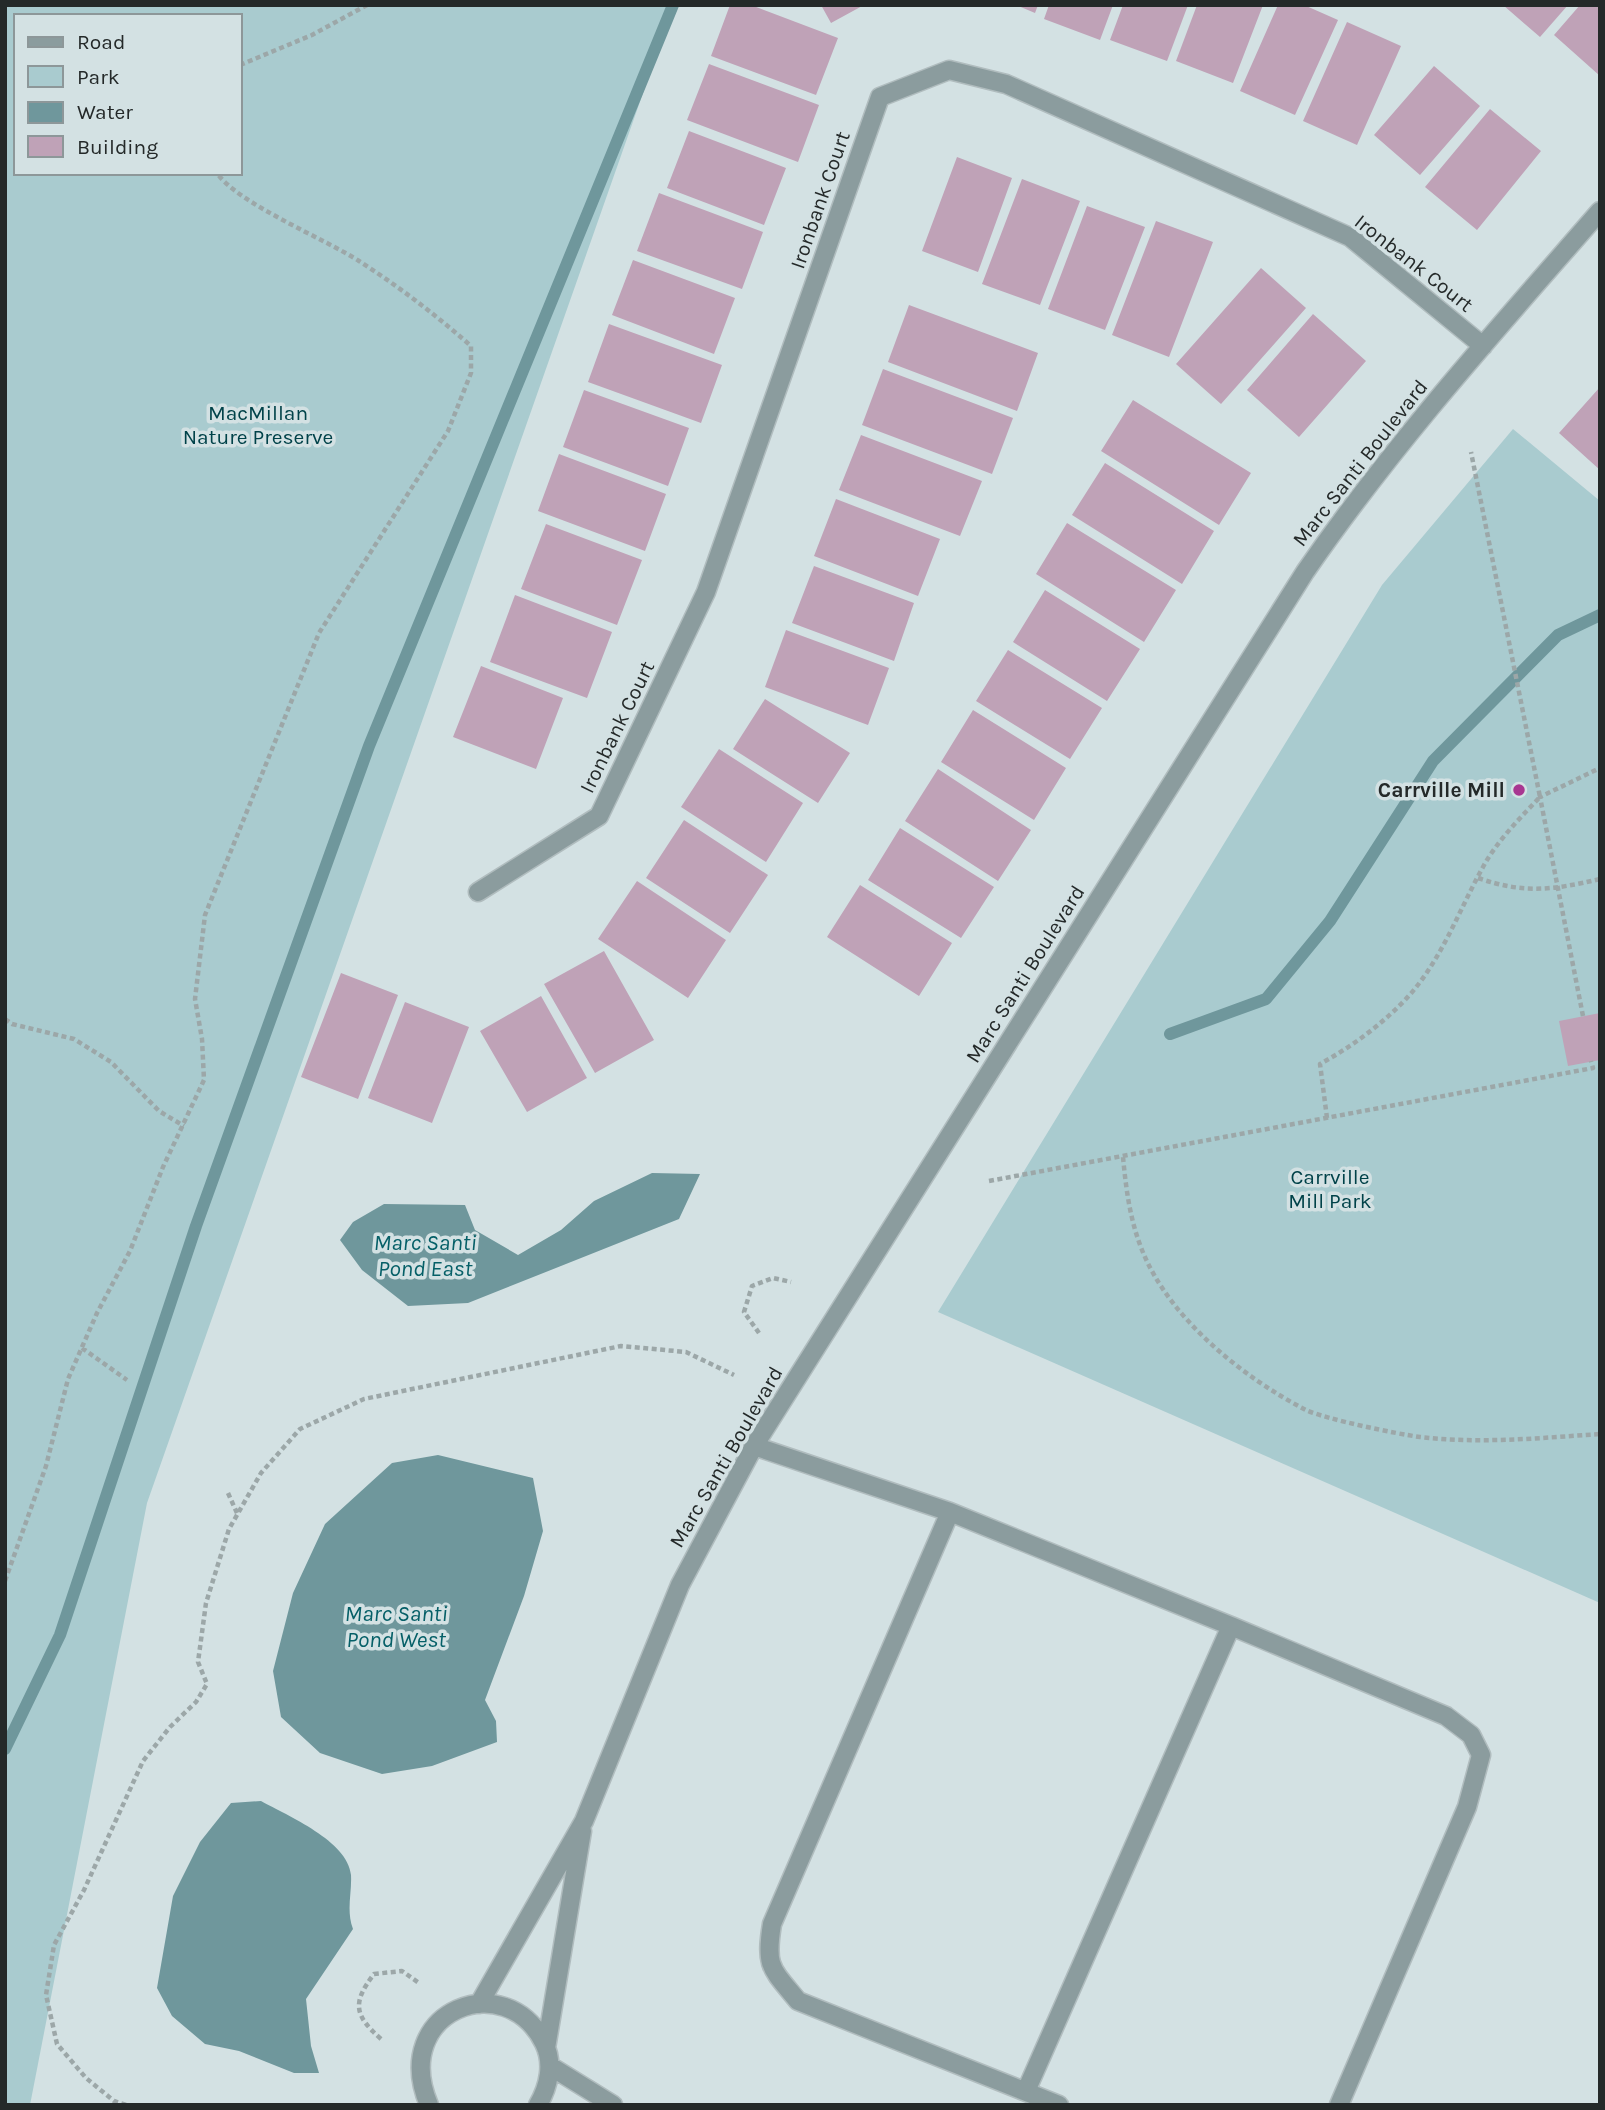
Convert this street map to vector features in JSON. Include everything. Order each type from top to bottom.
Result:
[{"type":"street","name":"Ironbank Court","points":[[478,892],[599,816],[706,593],[880,97],[949,71],[1006,85],[1350,237],[1483,346]]},
{"type":"street","name":"Marc Santi Boulevard","points":[[479,2004],[584,1821],[680,1585],[754,1446],[1352,503],[1600,211]]},
{"type":"street","points":[[754,1446],[950,1512],[1446,1716],[1471,1735],[1480,1755],[1467,1807],[1339,2105]]},
{"type":"street","points":[[950,1512],[772,1924],[767,1956],[780,1980],[798,2001],[1059,2105]]},
{"type":"street","points":[[1026,2091],[1231,1626]]},
{"type":"street","name":"Marc Santi Boulevard","points":[[538,2105],[547,2085],[548,2057],[584,1821]]},
{"type":"street","points":[[429,2105],[419,2073],[419,2061],[425,2040],[438,2022],[448,2015],[457,2009],[479,2004],[513,2010],[527,2019],[548,2057],[613,2105]]},
{"type":"path","points":[[242,64],[312,35],[368,5]]},
{"type":"path","points":[[5,1581],[46,1466],[68,1379],[130,1251],[163,1167],[204,1080],[202,1039],[195,999],[205,915],[319,633],[448,431],[471,373],[471,345],[438,316],[358,261],[260,206],[220,175]]},
{"type":"path","points":[[1471,452],[1583,1016]]},
{"type":"path","points":[[1327,1118],[1320,1064],[1355,1044],[1405,1000],[1434,960],[1478,878],[1513,825],[1540,797],[1600,768]]},
{"type":"path","points":[[1478,878],[1526,890],[1559,888],[1600,879]]},
{"type":"path","points":[[5,1018],[21,1027],[74,1039],[111,1062],[159,1111],[184,1126]]},
{"type":"path","points":[[1591,1061],[1593,1069]]},
{"type":"path","points":[[989,1181],[1600,1067]]},
{"type":"path","points":[[1123,1157],[1127,1200],[1142,1251],[1172,1305],[1221,1353],[1308,1410],[1419,1437],[1528,1439],[1600,1434]]},
{"type":"path","points":[[760,1334],[744,1312],[752,1286],[773,1278],[791,1282]]},
{"type":"path","points":[[126,2105],[114,2101],[86,2078],[57,2044],[46,1995],[54,1945],[84,1890],[143,1760],[170,1727],[196,1702],[207,1684],[198,1662],[206,1603],[229,1529],[261,1473],[300,1429],[364,1399],[621,1346],[686,1352],[734,1375]]},
{"type":"path","points":[[82,1348],[127,1380]]},
{"type":"path","points":[[228,1493],[237,1514]]},
{"type":"path","points":[[381,2039],[364,2024],[358,2010],[360,1992],[374,1974],[402,1971],[419,1983]]},
{"type":"green space","name":"MacMillan Nature Preserve","points":[[5,5],[674,5],[147,1503],[30,2105],[5,2105]]},
{"type":"green space","name":"Carrville Mill Park","points":[[1513,429],[1600,501],[1600,1603],[938,1312],[1382,585]]},
{"type":"water","name":"Marc Santi Pond East","points":[[652,1173],[700,1174],[679,1219],[468,1303],[408,1306],[362,1270],[340,1240],[353,1222],[384,1204],[465,1205],[475,1230],[518,1255],[561,1230],[594,1201]]},
{"type":"water","name":"Marc Santi Pond West","points":[[438,1455],[533,1478],[543,1531],[524,1596],[485,1700],[496,1721],[497,1742],[432,1766],[382,1774],[320,1753],[281,1717],[273,1671],[293,1593],[325,1524],[392,1463]]},
{"type":"water","points":[[261,1801],[301,1822],[328,1841],[339,1851],[351,1875],[350,1909],[353,1929],[306,1999],[311,2046],[319,2073],[294,2073],[239,2051],[205,2044],[172,2016],[157,1988],[173,1896],[200,1842],[231,1803]]},
{"type":"building","points":[[730,5],[751,5],[838,38],[816,95],[711,56]]},
{"type":"building","points":[[821,5],[864,5],[831,23]]},
{"type":"building","points":[[1016,5],[1038,5],[1035,13]]},
{"type":"building","points":[[1049,5],[1113,5],[1100,40],[1044,19]]},
{"type":"building","points":[[1123,5],[1188,5],[1167,61],[1110,40]]},
{"type":"building","points":[[1197,5],[1263,5],[1233,83],[1176,61]]},
{"type":"building","points":[[1278,5],[1304,5],[1338,20],[1295,115],[1240,91]]},
{"type":"building","points":[[1503,5],[1568,5],[1540,37]]},
{"type":"building","points":[[1580,5],[1600,5],[1600,76],[1554,35]]},
{"type":"building","points":[[1347,22],[1401,46],[1357,145],[1303,121]]},
{"type":"building","points":[[709,64],[819,105],[798,162],[687,120]]},
{"type":"building","points":[[1434,66],[1480,106],[1420,175],[1374,135]]},
{"type":"building","points":[[1490,109],[1541,151],[1477,230],[1425,187]]},
{"type":"building","points":[[689,131],[786,168],[764,225],[667,188]]},
{"type":"building","points":[[957,157],[1012,178],[978,272],[922,251]]},
{"type":"building","points":[[1022,179],[1080,201],[1040,305],[982,284]]},
{"type":"building","points":[[659,193],[763,232],[742,289],[637,251]]},
{"type":"building","points":[[1087,206],[1145,227],[1105,330],[1048,309]]},
{"type":"building","points":[[1156,221],[1213,242],[1169,357],[1112,335]]},
{"type":"building","points":[[633,260],[735,298],[714,354],[612,315]]},
{"type":"building","points":[[1261,268],[1306,308],[1221,404],[1176,364]]},
{"type":"building","points":[[909,305],[1038,353],[1017,411],[888,362]]},
{"type":"building","points":[[1313,314],[1366,361],[1299,437],[1247,390]]},
{"type":"building","points":[[609,324],[722,365],[701,423],[588,382]]},
{"type":"building","points":[[883,369],[1013,418],[992,474],[862,425]]},
{"type":"building","points":[[1600,387],[1600,470],[1559,433]]},
{"type":"building","points":[[584,390],[689,428],[668,486],[563,447]]},
{"type":"building","points":[[1133,400],[1251,473],[1219,525],[1101,451]]},
{"type":"building","points":[[861,435],[982,481],[960,536],[839,490]]},
{"type":"building","points":[[559,454],[666,494],[645,551],[538,511]]},
{"type":"building","points":[[1105,463],[1214,531],[1182,584],[1072,515]]},
{"type":"building","points":[[836,499],[940,539],[918,596],[814,556]]},
{"type":"building","points":[[1067,523],[1176,590],[1144,642],[1036,574]]},
{"type":"building","points":[[546,524],[642,560],[617,625],[521,589]]},
{"type":"building","points":[[814,566],[914,603],[894,661],[792,623]]},
{"type":"building","points":[[1045,590],[1140,649],[1107,701],[1013,642]]},
{"type":"building","points":[[515,595],[612,632],[587,698],[490,662]]},
{"type":"building","points":[[786,630],[889,668],[868,725],[765,687]]},
{"type":"building","points":[[1008,650],[1102,708],[1070,759],[976,701]]},
{"type":"building","points":[[481,666],[563,698],[536,769],[453,737]]},
{"type":"building","points":[[765,699],[850,753],[818,803],[733,749]]},
{"type":"building","points":[[973,710],[1066,768],[1034,820],[941,762]]},
{"type":"building","points":[[719,749],[803,803],[766,862],[681,807]]},
{"type":"building","points":[[938,769],[1031,830],[998,881],[905,821]]},
{"type":"building","points":[[684,820],[768,875],[730,933],[646,878]]},
{"type":"building","points":[[900,828],[994,887],[961,938],[868,880]]},
{"type":"building","points":[[637,881],[726,940],[688,998],[598,939]]},
{"type":"building","points":[[860,885],[952,943],[919,996],[827,937]]},
{"type":"building","points":[[604,951],[654,1040],[595,1073],[544,984]]},
{"type":"building","points":[[341,973],[398,995],[358,1099],[301,1077]]},
{"type":"building","points":[[541,996],[587,1078],[527,1112],[480,1031]]},
{"type":"building","points":[[405,1002],[469,1027],[432,1123],[368,1098]]},
{"type":"building","points":[[1600,1013],[1600,1060],[1568,1066],[1559,1021]]},
{"type":"waterway","points":[[5,1749],[60,1635],[196,1226],[369,746],[673,5]]},
{"type":"waterway","points":[[1170,1034],[1266,999],[1330,921],[1433,761],[1558,635],[1600,615]]},
{"type":"place","name":"Carrville Mill","points":[[1519,790]]}]
